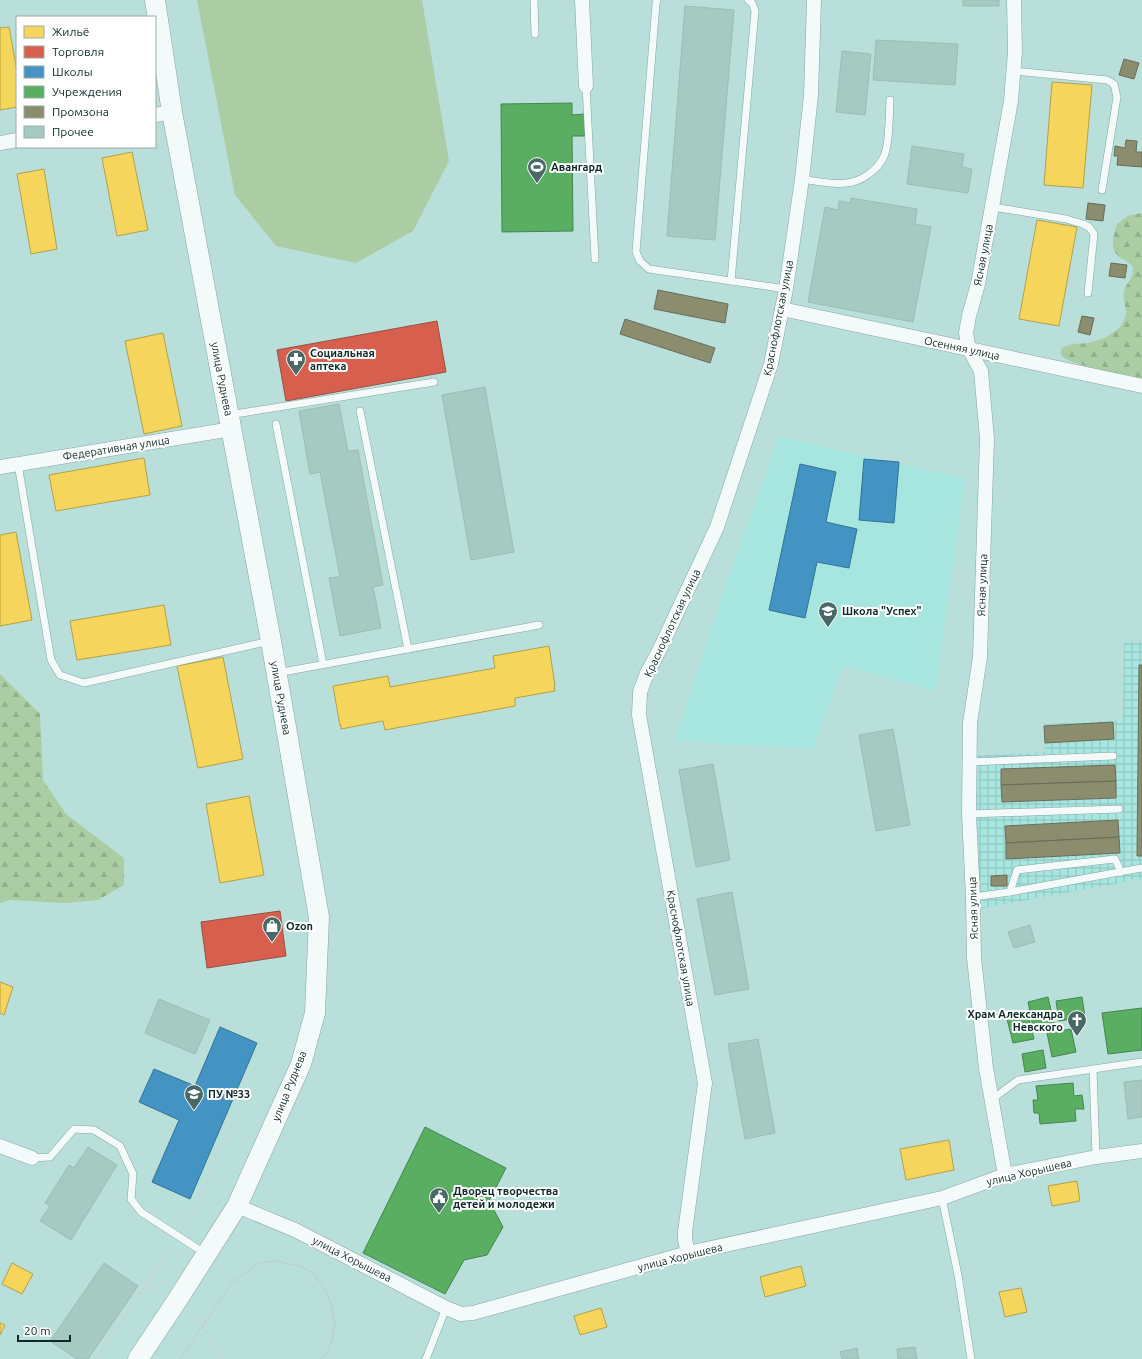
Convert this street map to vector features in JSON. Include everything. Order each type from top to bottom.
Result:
[{"type":"main road","name":"улица Руднева","points":[[154,0],[155,16]]},
{"type":"main road","name":"улица Руднева","points":[[138,1359],[237,1206],[301,1064],[315,1013],[319,917],[272,641],[230,422],[163,114],[156,25]]},
{"type":"street","points":[[582,0],[586,86]]},
{"type":"street","name":"Краснофлотская улица","points":[[688,1253],[685,1232],[705,1083],[639,715],[640,692],[647,673],[659,651],[717,527],[771,364],[786,289],[802,179],[811,95],[814,0]]},
{"type":"street","name":"Ясная улица","points":[[1005,1175],[986,1068],[974,958],[969,814],[969,762],[970,723],[980,657],[987,439],[981,371],[969,349],[966,333],[978,284],[1011,101],[1015,52],[1014,0]]},
{"type":"street","points":[[0,143],[16,140]]},
{"type":"street","name":"Осенняя улица","points":[[782,309],[1142,386]]},
{"type":"street","name":"Федеративная улица","points":[[0,467],[230,422]]},
{"type":"street","points":[[0,1146],[32,1158]]},
{"type":"street","name":"улица Хорышева","points":[[237,1206],[295,1230],[446,1308],[461,1314],[473,1313],[688,1253],[942,1198],[1005,1175],[1096,1157],[1142,1151]]},
{"type":"lane","points":[[534,0],[535,34]]},
{"type":"lane","points":[[657,0],[636,252],[640,261],[649,269],[786,289]]},
{"type":"lane","points":[[731,281],[755,11],[752,3],[748,0]]},
{"type":"lane","points":[[1013,71],[1107,80],[1114,84],[1117,97],[1102,190]]},
{"type":"lane","points":[[586,86],[595,259]]},
{"type":"lane","points":[[802,179],[846,183],[862,179],[877,166],[884,155],[888,138],[890,100]]},
{"type":"lane","points":[[992,207],[1066,219],[1088,227],[1094,234],[1088,293]]},
{"type":"lane","points":[[230,422],[434,382]]},
{"type":"lane","points":[[360,411],[408,649]]},
{"type":"lane","points":[[276,424],[323,664]]},
{"type":"lane","points":[[18,464],[52,660],[60,675],[84,683],[272,641]]},
{"type":"lane","points":[[277,673],[539,625]]},
{"type":"lane","points":[[969,762],[1113,756]]},
{"type":"lane","points":[[969,814],[1119,809]]},
{"type":"lane","points":[[1010,892],[1017,870],[1115,859],[1121,872]]},
{"type":"lane","points":[[973,897],[1010,892],[1142,868]]},
{"type":"lane","points":[[991,1100],[1018,1080],[1142,1062]]},
{"type":"lane","points":[[1093,1069],[1096,1157]]},
{"type":"lane","points":[[32,1158],[50,1158],[74,1129],[94,1130],[120,1146],[133,1174],[131,1199],[141,1212],[207,1254]]},
{"type":"lane","points":[[942,1198],[958,1275],[972,1359]]},
{"type":"lane","points":[[426,1359],[446,1308]]},
{"type":"shaded area","name":"Школа \"Успех\"","points":[[779,436],[965,479],[935,691],[843,666],[813,749],[675,741],[724,590]]},
{"type":"shaded area","points":[[1124,642],[1142,642],[1142,879],[978,909],[973,756],[1045,752],[1044,724],[1123,720]]},
{"type":"green space","points":[[197,0],[422,0],[449,161],[413,231],[356,263],[276,246],[235,195]]},
{"type":"green space","points":[[1142,213],[1142,378],[1085,366],[1065,359],[1061,354],[1062,349],[1065,347],[1071,344],[1087,343],[1104,338],[1115,332],[1123,323],[1126,315],[1124,291],[1131,278],[1133,268],[1130,263],[1114,251],[1113,238],[1117,224],[1128,216]]},
{"type":"green space","points":[[0,674],[40,714],[43,780],[66,814],[124,858],[124,885],[98,900],[65,903],[10,900],[0,903]]},
{"type":"building: Жильё","points":[[9,27],[16,66],[16,107],[0,110],[0,28]]},
{"type":"building: Жильё","points":[[1052,82],[1092,85],[1083,188],[1044,185]]},
{"type":"building: Жильё","points":[[132,152],[148,230],[117,236],[102,158]]},
{"type":"building: Жильё","points":[[44,169],[57,249],[31,254],[17,174]]},
{"type":"building: Жильё","points":[[1037,220],[1077,227],[1059,326],[1019,319]]},
{"type":"building: Жильё","points":[[163,333],[182,426],[144,434],[125,341]]},
{"type":"building: Жильё","points":[[144,458],[150,495],[56,511],[49,475]]},
{"type":"building: Жильё","points":[[16,532],[32,620],[0,626],[0,535]]},
{"type":"building: Жильё","points":[[164,605],[171,645],[77,660],[70,621]]},
{"type":"building: Жильё","points":[[549,646],[555,691],[515,698],[515,706],[385,730],[383,721],[341,729],[333,686],[388,676],[390,687],[495,668],[493,656]]},
{"type":"building: Жильё","points":[[223,657],[243,759],[198,768],[177,666]]},
{"type":"building: Жильё","points":[[249,796],[264,875],[220,883],[206,804]]},
{"type":"building: Жильё","points":[[0,982],[13,987],[4,1015],[0,1013]]},
{"type":"building: Жильё","points":[[949,1140],[954,1170],[906,1180],[900,1149]]},
{"type":"building: Жильё","points":[[1077,1181],[1080,1201],[1052,1206],[1048,1186]]},
{"type":"building: Жильё","points":[[12,1263],[33,1274],[22,1294],[2,1284]]},
{"type":"building: Жильё","points":[[801,1266],[806,1286],[765,1297],[760,1277]]},
{"type":"building: Жильё","points":[[1021,1288],[1027,1312],[1005,1317],[999,1292]]},
{"type":"building: Жильё","points":[[601,1308],[607,1327],[580,1335],[574,1316]]},
{"type":"building: Жильё","points":[[0,1323],[5,1325],[0,1335]]},
{"type":"building: Торговля","points":[[437,321],[446,372],[286,401],[277,350]]},
{"type":"building: Торговля","points":[[280,911],[286,956],[207,968],[201,922]]},
{"type":"building: Школы","points":[[864,459],[899,462],[894,523],[859,520]]},
{"type":"building: Школы","points":[[800,464],[836,472],[826,522],[857,529],[849,568],[817,562],[805,618],[769,610]]},
{"type":"building: Школы","name":"ПУ №33","points":[[220,1027],[257,1043],[190,1199],[152,1182],[179,1120],[139,1102],[154,1069],[195,1086]]},
{"type":"building: Учреждения","name":"Авангард","points":[[572,103],[572,115],[585,114],[585,136],[572,136],[573,231],[502,232],[501,104]]},
{"type":"building: Учреждения","points":[[1048,997],[1054,1023],[1033,1027],[1028,1002]]},
{"type":"building: Учреждения","points":[[1082,997],[1085,1017],[1059,1021],[1056,1001]]},
{"type":"building: Учреждения","points":[[1142,1008],[1142,1050],[1108,1054],[1102,1013]]},
{"type":"building: Учреждения","points":[[1027,1011],[1034,1039],[1013,1043],[1006,1015]]},
{"type":"building: Учреждения","points":[[1071,1029],[1076,1052],[1052,1057],[1047,1033]]},
{"type":"building: Учреждения","points":[[1043,1050],[1046,1068],[1025,1072],[1022,1054]]},
{"type":"building: Учреждения","points":[[1073,1083],[1074,1096],[1082,1095],[1084,1109],[1075,1109],[1076,1121],[1040,1124],[1039,1113],[1034,1113],[1033,1100],[1038,1100],[1036,1086]]},
{"type":"building: Учреждения","name":"Дворец творчества детей и молодежи","points":[[425,1127],[506,1168],[489,1201],[503,1227],[487,1255],[464,1260],[445,1294],[363,1253]]},
{"type":"building: Промзона","points":[[1124,59],[1139,63],[1134,79],[1119,75]]},
{"type":"building: Промзона","points":[[1126,140],[1137,141],[1136,152],[1142,152],[1142,167],[1117,165],[1118,156],[1114,156],[1115,146],[1125,148]]},
{"type":"building: Промзона","points":[[1088,203],[1105,205],[1103,221],[1086,219]]},
{"type":"building: Промзона","points":[[1111,263],[1127,265],[1125,278],[1109,276]]},
{"type":"building: Промзона","points":[[658,290],[728,304],[725,323],[654,309]]},
{"type":"building: Промзона","points":[[1082,316],[1094,318],[1090,335],[1078,332]]},
{"type":"building: Промзона","points":[[625,319],[715,348],[710,363],[620,334]]},
{"type":"building: Промзона","points":[[1139,665],[1142,665],[1142,856],[1137,856]]},
{"type":"building: Промзона","points":[[1113,722],[1114,739],[1045,743],[1044,726]]},
{"type":"building: Промзона","points":[[1115,765],[1116,781],[1001,785],[1001,769]]},
{"type":"building: Промзона","points":[[1116,781],[1116,798],[1002,802],[1001,785]]},
{"type":"building: Промзона","points":[[1118,820],[1119,837],[1006,843],[1005,826]]},
{"type":"building: Промзона","points":[[1119,837],[1120,853],[1006,859],[1006,843]]},
{"type":"building: Промзона","points":[[1007,875],[1007,886],[991,886],[991,876]]},
{"type":"building: Прочее","points":[[963,0],[999,0],[999,6],[963,6]]},
{"type":"building: Прочее","points":[[685,6],[734,10],[715,240],[667,236]]},
{"type":"building: Прочее","points":[[876,40],[958,44],[955,85],[873,80]]},
{"type":"building: Прочее","points":[[842,51],[871,54],[865,115],[836,112]]},
{"type":"building: Прочее","points":[[912,146],[964,154],[962,167],[972,169],[968,193],[907,184]]},
{"type":"building: Прочее","points":[[851,198],[917,209],[915,224],[931,227],[913,322],[808,302],[825,207],[838,210],[839,201],[850,203]]},
{"type":"building: Прочее","points":[[485,387],[514,552],[471,560],[442,395]]},
{"type":"building: Прочее","points":[[339,404],[348,451],[358,450],[383,585],[373,587],[381,628],[340,636],[329,578],[340,577],[320,472],[310,474],[299,411]]},
{"type":"building: Прочее","points":[[893,729],[910,825],[876,831],[859,735]]},
{"type":"building: Прочее","points":[[713,764],[730,860],[696,867],[679,770]]},
{"type":"building: Прочее","points":[[732,892],[749,989],[715,995],[697,899]]},
{"type":"building: Прочее","points":[[1030,925],[1035,942],[1014,948],[1008,932]]},
{"type":"building: Прочее","points":[[159,999],[210,1020],[195,1054],[145,1033]]},
{"type":"building: Прочее","points":[[758,1039],[775,1133],[745,1139],[728,1044]]},
{"type":"building: Прочее","points":[[1142,1080],[1142,1117],[1128,1119],[1124,1082]]},
{"type":"building: Прочее","points":[[88,1147],[117,1165],[71,1240],[40,1221],[50,1206],[45,1203],[69,1165],[74,1168]]},
{"type":"building: Прочее","points":[[104,1263],[138,1286],[88,1359],[77,1359],[50,1341]]},
{"type":"building: Прочее","points":[[915,1347],[917,1359],[898,1359],[897,1349]]},
{"type":"building: Прочее","points":[[857,1348],[859,1359],[842,1359],[840,1352]]},
{"type":"tram line","points":[[180,1359],[233,1282],[259,1263],[277,1261],[300,1266],[314,1274],[327,1293],[332,1307],[335,1325],[332,1340],[327,1353],[320,1359]]},
{"type":"place","name":"Авангард","points":[[537,184]]},
{"type":"place","name":"Социальная аптека","points":[[296,376]]},
{"type":"place","name":"Школа \"Успех\"","points":[[828,628]]},
{"type":"place","name":"Ozon","points":[[272,943]]},
{"type":"place","name":"Храм Александра Невского","points":[[1077,1037]]},
{"type":"place","name":"ПУ №33","points":[[194,1111]]},
{"type":"place","name":"Дворец творчества детей и молодежи","points":[[439,1214]]}]
